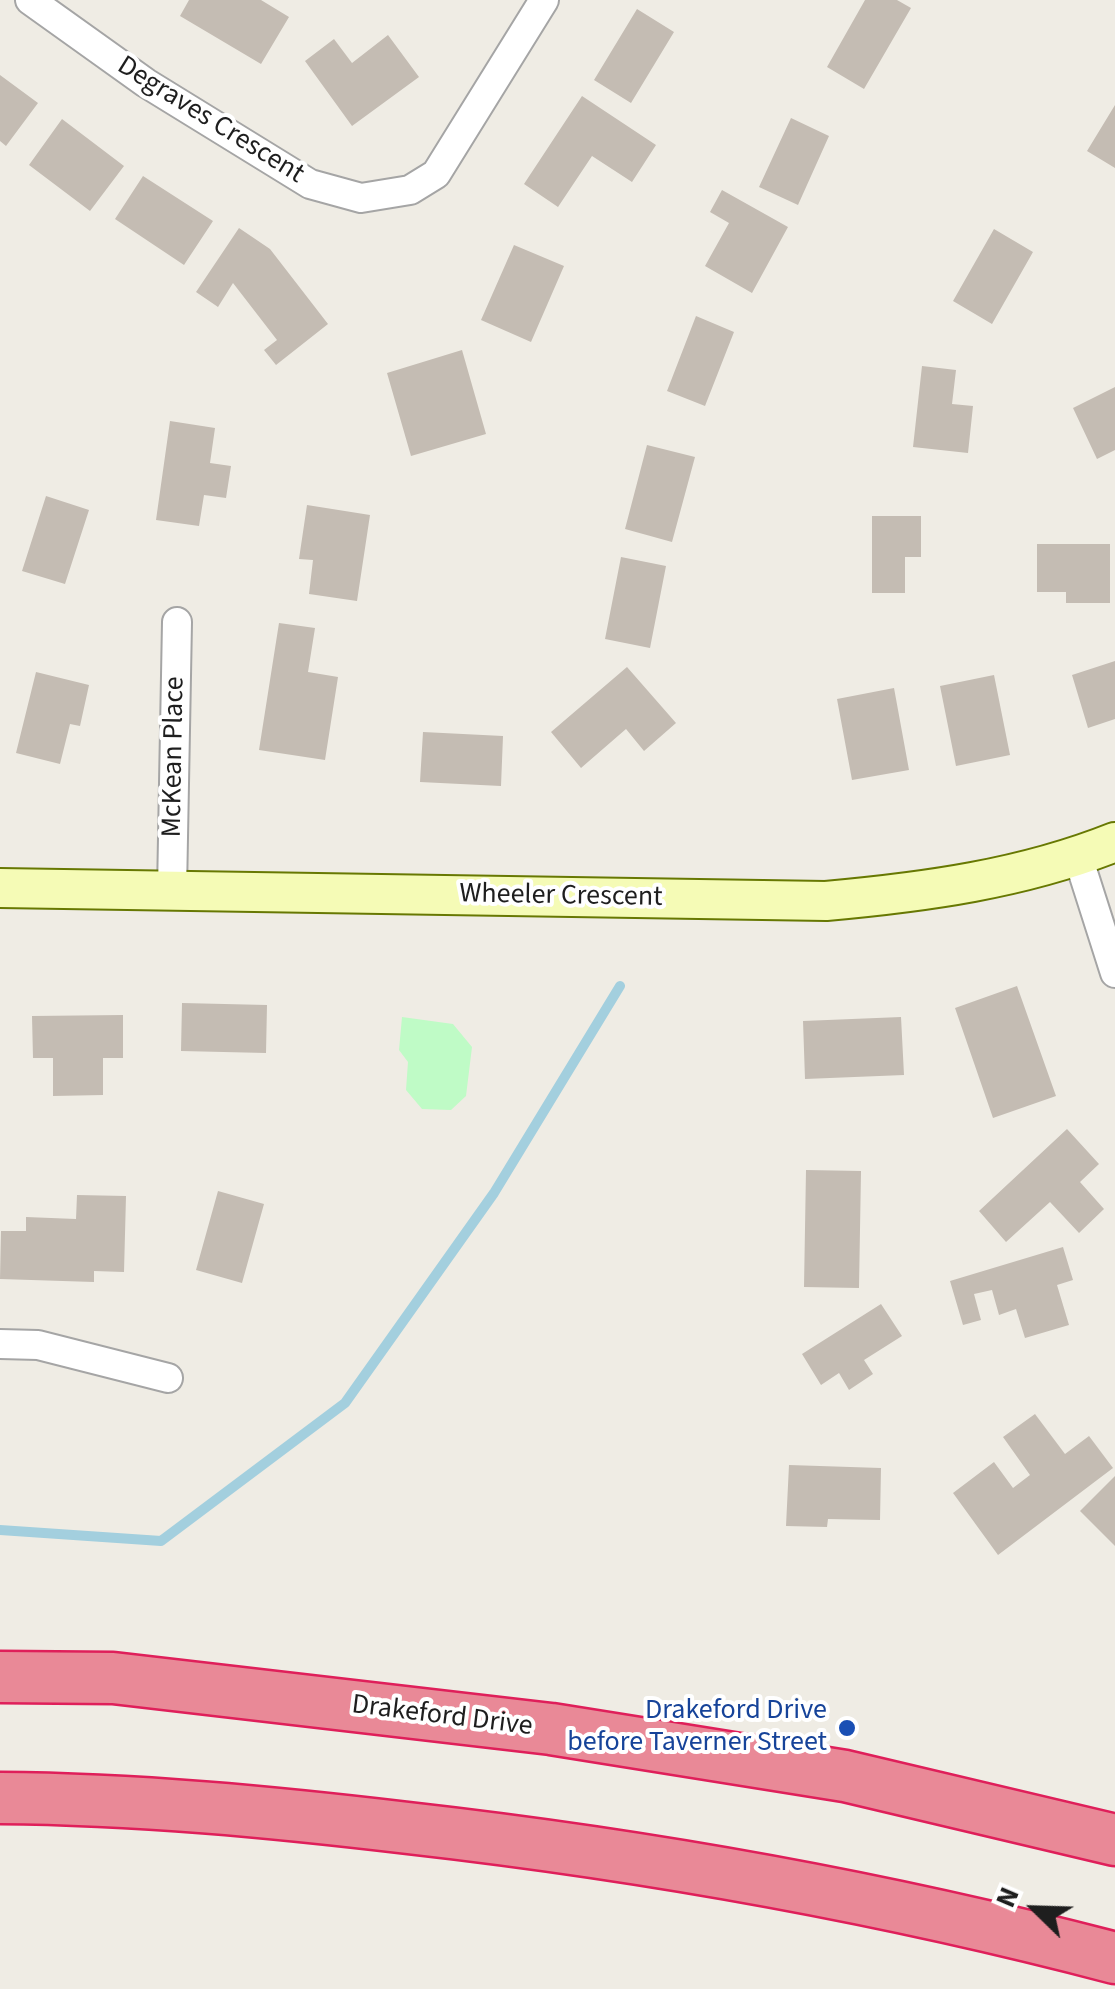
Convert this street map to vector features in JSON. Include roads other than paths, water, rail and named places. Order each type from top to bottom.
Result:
[{"type":"highway","name":"Drakeford Drive","points":[[0,1676],[113,1678],[551,1729],[844,1776],[1115,1840]]},
{"type":"highway","points":[[0,1798],[292,1814],[536,1842],[706,1870],[1115,1958]]},
{"type":"street","name":"Degraves Crescent","points":[[30,0],[146,83],[310,184],[361,198],[410,190],[436,174],[544,0]]},
{"type":"street","name":"McKean Place","points":[[172,891],[178,622]]},
{"type":"street","name":"Wheeler Crescent","points":[[0,888],[826,901],[930,891],[1078,857],[1115,842]]},
{"type":"street","points":[[1078,857],[1115,973]]},
{"type":"street","points":[[0,1344],[38,1345],[168,1378]]},
{"type":"waterway","points":[[0,1530],[161,1541],[345,1403],[494,1193],[620,986]]},
{"type":"place","name":"Drakeford Drive before Taverner Street","points":[[847,1728]]}]
